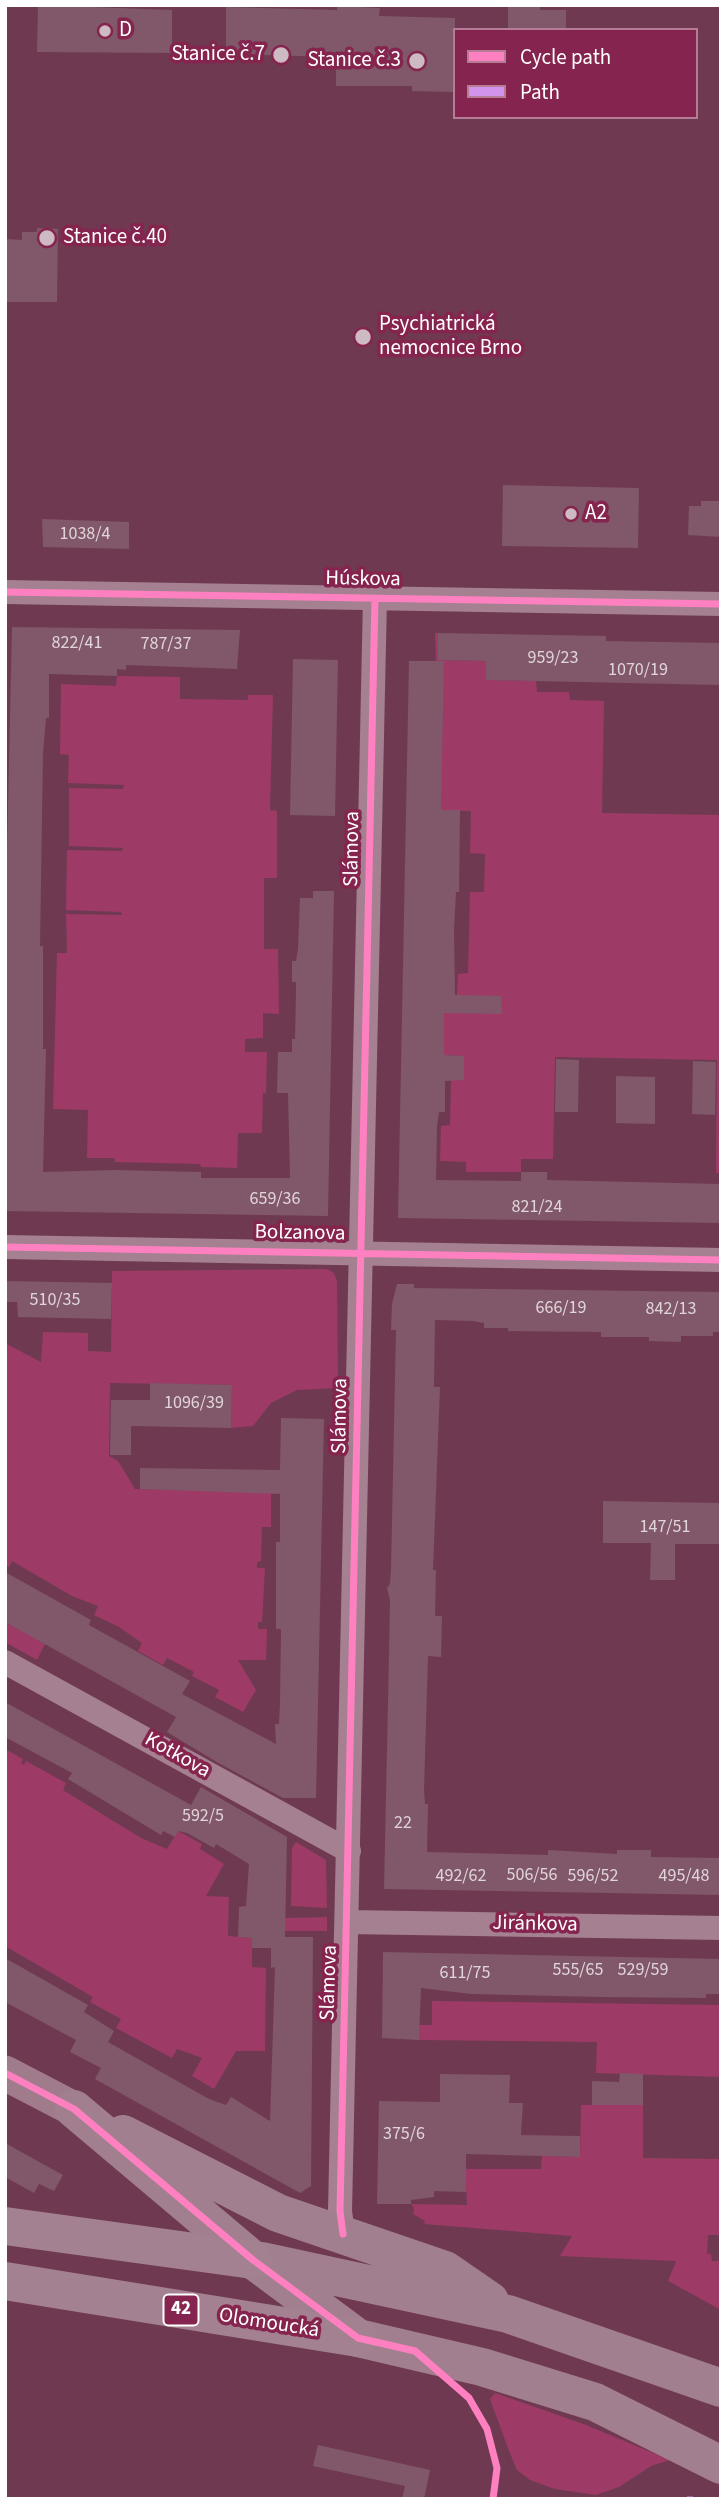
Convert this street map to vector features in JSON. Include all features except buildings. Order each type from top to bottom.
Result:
[{"type":"highway","points":[[5,2227],[253,2260]]},
{"type":"highway","name":"Olomoucká","points":[[5,2281],[358,2338]]},
{"type":"main road","points":[[5,2073],[278,2213],[445,2270],[508,2314]]},
{"type":"main road","points":[[74,2109],[253,2260],[358,2338]]},
{"type":"main road","points":[[253,2260],[508,2314],[721,2388]]},
{"type":"main road","name":"Olomoucká","points":[[358,2338],[482,2367],[595,2402],[721,2465]]},
{"type":"street","name":"Húskova","points":[[5,592],[721,604]]},
{"type":"street","name":"Slámova","points":[[343,2234],[340,2211],[349,1922],[375,598]]},
{"type":"street","name":"Bolzanova","points":[[5,1247],[721,1260]]},
{"type":"street","name":"Kotkova","points":[[5,1662],[349,1850]]},
{"type":"street","name":"Jiránkova","points":[[349,1922],[721,1928]]},
{"type":"shaded area","points":[[435,633],[438,633],[439,660],[486,661],[486,680],[536,681],[537,692],[569,692],[570,700],[604,701],[602,813],[721,815],[721,1173],[716,1173],[717,1060],[555,1057],[553,1159],[521,1159],[521,1172],[466,1172],[466,1162],[440,1161],[441,1126],[450,1125],[451,1080],[464,1080],[464,1056],[444,1055],[444,1013],[456,1013],[458,974],[468,973],[470,892],[484,892],[485,854],[470,853],[471,811],[441,810]]},
{"type":"shaded area","points":[[117,676],[180,677],[180,699],[248,700],[248,695],[273,695],[270,810],[277,811],[277,878],[264,878],[264,949],[278,949],[279,1014],[263,1013],[263,1038],[245,1039],[245,1052],[267,1052],[266,1093],[263,1093],[262,1133],[238,1133],[237,1168],[201,1167],[200,1164],[115,1162],[114,1158],[87,1158],[88,1110],[53,1109],[57,953],[67,953],[66,914],[122,915],[121,912],[66,910],[67,850],[122,851],[123,848],[69,846],[69,788],[123,789],[124,785],[68,783],[69,755],[60,754],[61,684],[116,686]]},
{"type":"shaded area","points":[[327,1269],[334,1273],[337,1281],[338,1388],[297,1390],[271,1403],[253,1426],[231,1428],[232,1385],[110,1383],[109,1456],[118,1461],[135,1489],[271,1491],[271,1527],[262,1527],[261,1561],[257,1562],[257,1568],[265,1568],[262,1622],[258,1622],[258,1629],[267,1629],[266,1660],[238,1660],[256,1690],[243,1712],[215,1697],[219,1690],[192,1676],[194,1672],[167,1658],[163,1665],[138,1651],[142,1643],[119,1627],[94,1615],[98,1606],[72,1596],[12,1561],[9,1567],[5,1565],[5,1343],[41,1362],[43,1332],[88,1333],[88,1351],[111,1352],[112,1271]]},
{"type":"shaded area","points":[[5,1622],[45,1644],[37,1660],[5,1642]]},
{"type":"shaded area","points":[[5,1749],[23,1759],[21,1763],[24,1765],[26,1761],[66,1783],[63,1790],[141,1838],[167,1849],[178,1831],[202,1844],[200,1849],[224,1864],[206,1896],[229,1897],[228,1936],[252,1938],[252,1967],[266,1968],[265,2051],[236,2051],[214,2089],[192,2076],[202,2058],[177,2049],[172,2058],[116,2028],[121,2019],[90,2002],[93,1997],[5,1946]]},
{"type":"shaded area","points":[[296,1842],[326,1860],[327,1908],[291,1906],[292,1848]]},
{"type":"shaded area","points":[[327,1917],[327,1931],[285,1931],[285,1918]]},
{"type":"shaded area","points":[[432,2001],[721,2005],[721,2077],[596,2073],[597,2042],[419,2040],[419,2025],[432,2025]]},
{"type":"shaded area","points":[[581,2105],[643,2105],[643,2158],[721,2159],[721,2235],[708,2235],[707,2254],[711,2254],[712,2261],[721,2261],[721,2310],[668,2281],[676,2261],[560,2256],[572,2236],[424,2224],[425,2221],[413,2214],[414,2208],[411,2204],[467,2205],[465,2169],[541,2169],[542,2156],[580,2157]]},
{"type":"shaded area","points":[[495,2393],[586,2425],[670,2460],[651,2466],[619,2487],[596,2495],[555,2489],[530,2480],[517,2470],[509,2451],[490,2399]]},
{"type":"marked path","points":[[687,2499],[693,2499]]},
{"type":"cycle path","points":[[5,592],[721,604]]},
{"type":"cycle path","points":[[343,2234],[340,2211],[375,598]]},
{"type":"cycle path","points":[[5,1247],[721,1260]]},
{"type":"cycle path","points":[[5,2073],[74,2109],[253,2260],[358,2338],[415,2351],[469,2398],[487,2429],[497,2468],[493,2499]]},
{"type":"place","name":"D","points":[[105,31]]},
{"type":"place","name":"Stanice č.7","points":[[281,55]]},
{"type":"place","name":"Stanice č.3","points":[[417,61]]},
{"type":"place","name":"Stanice č.40","points":[[47,238]]},
{"type":"place","name":"Psychiatrická nemocnice Brno","points":[[363,337]]},
{"type":"place","name":"A2","points":[[571,514]]}]
